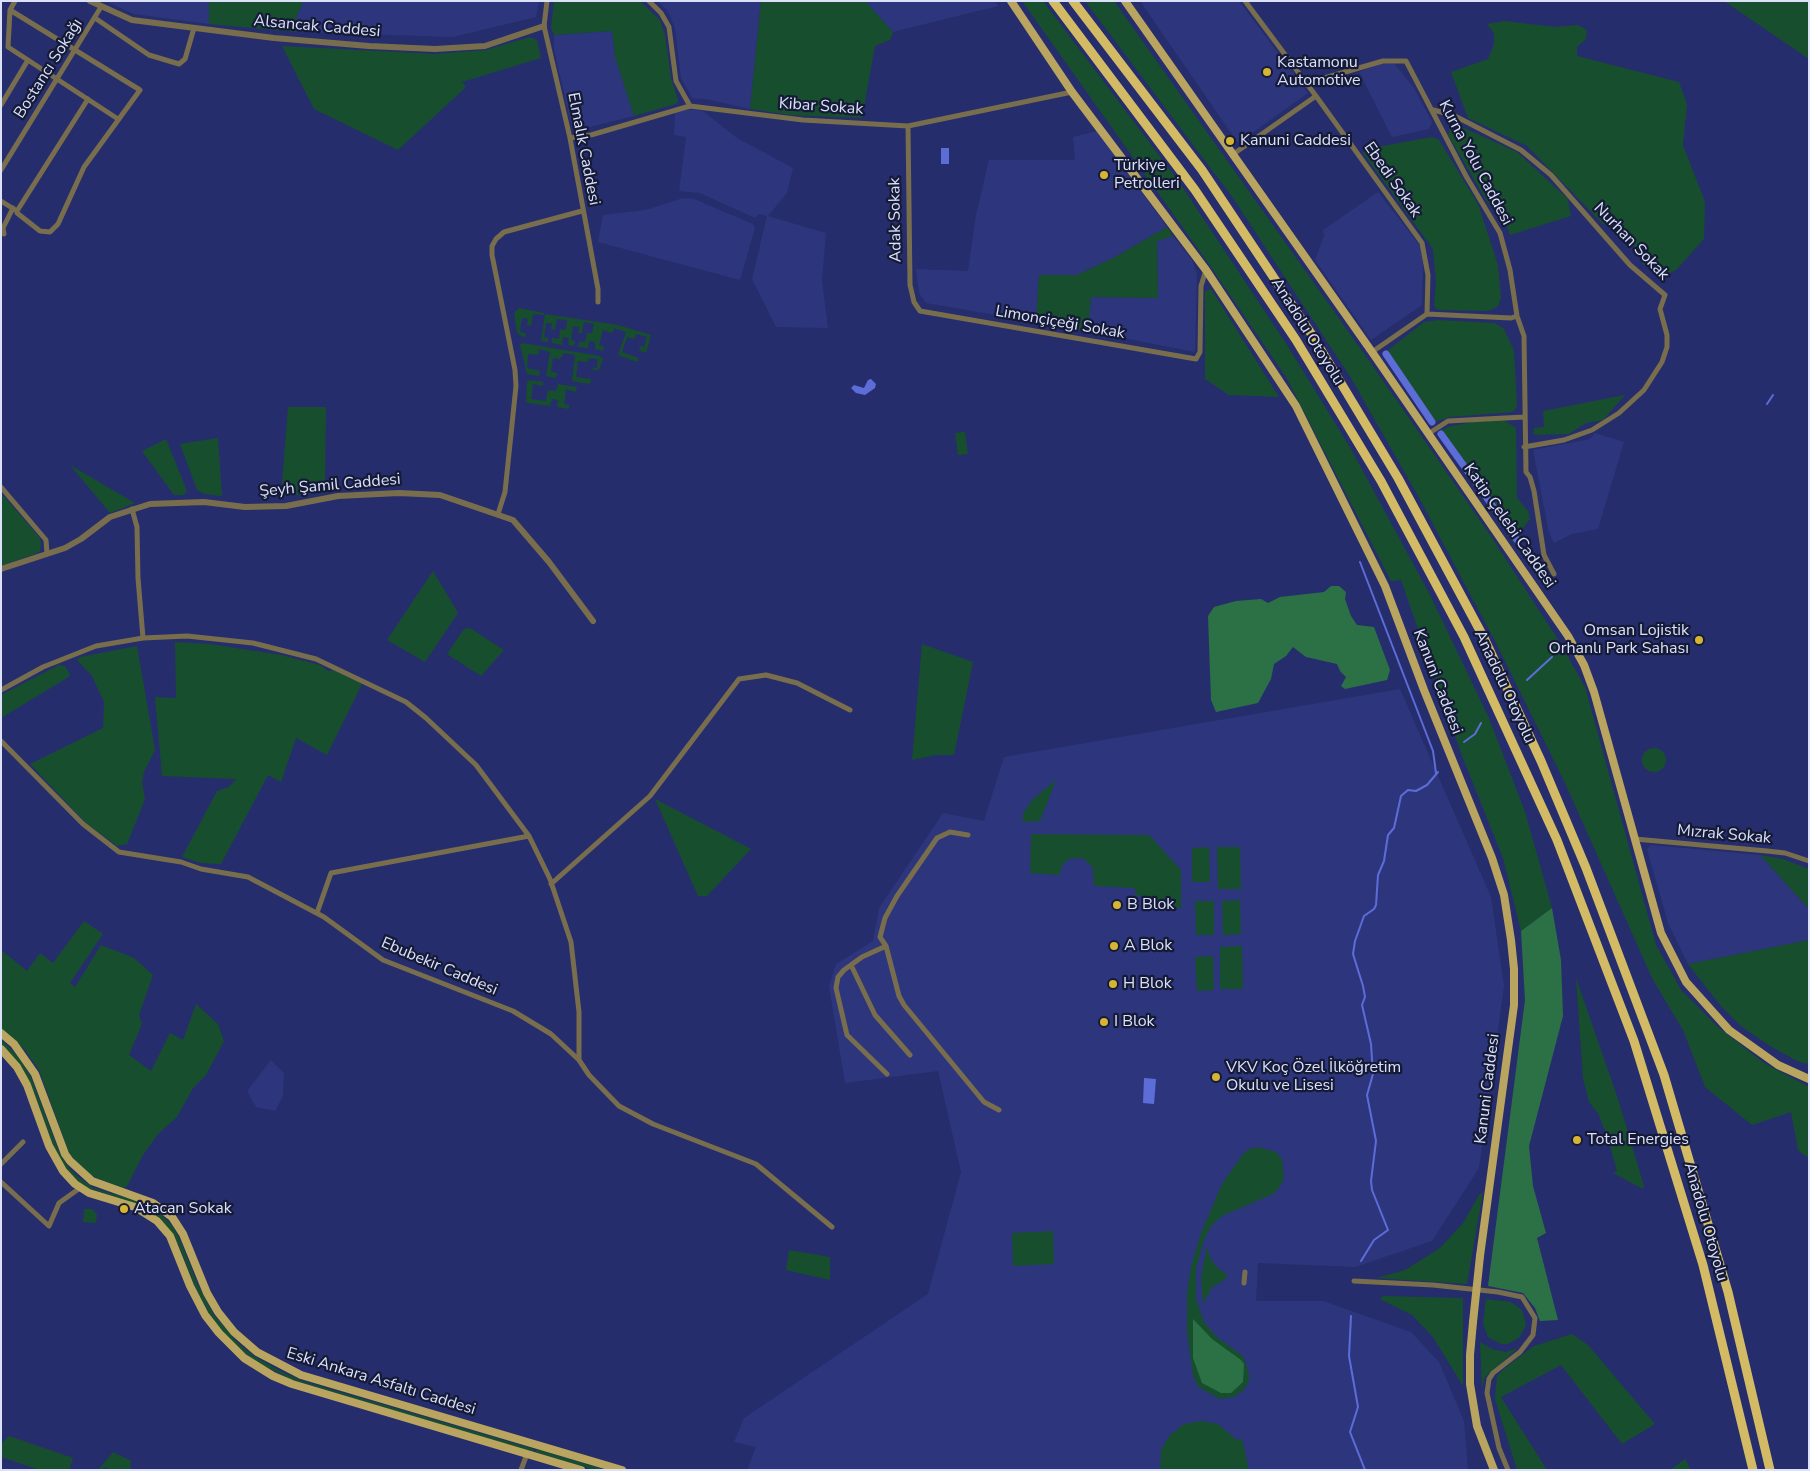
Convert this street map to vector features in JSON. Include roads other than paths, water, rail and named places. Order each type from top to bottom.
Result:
[{"type":"highway","name":"Anadolu Otoyolu","points":[[1052,1],[1195,190],[1292,333],[1381,481],[1464,637],[1557,840],[1634,1041],[1703,1266],[1752,1470]]},
{"type":"highway","name":"Anadolu Otoyolu","points":[[1073,1],[1202,170],[1312,334],[1398,478],[1492,656],[1541,761],[1586,868],[1664,1075],[1728,1292],[1770,1470]]},
{"type":"main road","name":"Kanuni Caddesi","points":[[1011,1],[1072,92],[1206,270],[1296,406],[1373,560],[1492,858],[1504,895],[1514,969],[1514,1005],[1480,1256],[1470,1355],[1470,1384],[1477,1426],[1494,1470]]},
{"type":"main road","name":"Katip Çelebi Caddesi","points":[[1125,1],[1553,613],[1584,665],[1594,692],[1662,933],[1686,982],[1729,1030],[1778,1065],[1809,1079]]},
{"type":"main road","name":"Eski Ankara Asfaltı Caddesi","points":[[1,1033],[14,1044],[35,1074],[65,1154],[70,1161],[92,1181],[153,1203],[172,1217],[183,1234],[206,1293],[234,1332],[257,1352],[301,1375],[622,1470]]},
{"type":"main road","name":"Eski Ankara Asfaltı Caddesi","points":[[1,1049],[17,1067],[27,1085],[54,1158],[69,1178],[80,1188],[97,1197],[143,1211],[157,1221],[170,1236],[190,1286],[210,1322],[234,1349],[258,1368],[292,1384],[581,1470]]},
{"type":"street","points":[[15,1],[10,10],[8,47],[118,119]]},
{"type":"street","name":"Alsancak Caddesi","points":[[90,1],[132,20],[351,45],[435,49],[485,46],[544,26]]},
{"type":"street","name":"Elmalık Caddesi","points":[[547,1],[544,26],[570,138],[598,290],[598,302]]},
{"type":"street","points":[[649,1],[661,13],[669,27],[676,81],[690,106]]},
{"type":"street","name":"Ebedi Sokak","points":[[1245,1],[1307,83],[1422,243],[1428,275],[1427,314]]},
{"type":"street","name":"Bostancı Sokağı","points":[[1,170],[101,7]]},
{"type":"street","points":[[1,201],[15,209],[16,213],[40,231],[50,232],[58,224],[84,167],[140,90],[10,10]]},
{"type":"street","points":[[95,18],[149,56],[179,64],[185,59],[194,28]]},
{"type":"street","points":[[1,104],[28,60]]},
{"type":"street","name":"Kurna Yolu Caddesi","points":[[1307,83],[1384,61],[1406,61],[1466,176],[1500,234],[1510,270],[1517,316],[1524,336],[1524,447],[1526,472],[1530,477],[1534,492],[1544,555],[1554,574]]},
{"type":"street","name":"Kibar Sokak","points":[[570,138],[604,131],[650,116],[690,106],[803,120],[908,126],[1072,92]]},
{"type":"street","points":[[1232,155],[1316,96]]},
{"type":"street","points":[[4,234],[3,228],[88,99]]},
{"type":"street","name":"Nurhan Sokak","points":[[1432,110],[1453,115],[1522,150],[1551,176],[1630,264],[1665,295],[1660,309],[1667,335],[1667,347],[1662,362],[1644,390],[1619,413],[1592,430],[1564,440],[1524,447]]},
{"type":"street","name":"Adak Sokak","points":[[908,126],[910,277],[914,302],[920,311]]},
{"type":"street","points":[[498,514],[505,492],[516,386],[515,370],[492,255],[492,246],[496,239],[504,232],[582,211]]},
{"type":"street","name":"Limonçiçeği Sokak","points":[[920,311],[1196,359],[1200,352],[1201,286],[1206,270]]},
{"type":"street","points":[[1372,352],[1427,314],[1511,318],[1517,316]]},
{"type":"street","points":[[1428,434],[1448,421],[1524,417]]},
{"type":"street","points":[[1,487],[46,540],[47,554]]},
{"type":"street","name":"Şeyh Şamil Caddesi","points":[[1,569],[77,542],[110,517],[150,504],[204,502],[245,507],[286,506],[338,496],[399,493],[440,495],[513,520],[549,562],[593,621]]},
{"type":"street","points":[[132,509],[137,527],[138,578],[143,638]]},
{"type":"street","points":[[1,690],[43,667],[96,646],[143,638],[187,636],[219,638],[283,650],[326,662],[406,702],[476,765],[529,836],[551,884],[571,942],[578,1012],[579,1060]]},
{"type":"street","points":[[551,884],[650,796],[739,679],[766,675],[797,683],[850,710]]},
{"type":"street","name":"Ebubekir Caddesi","points":[[1,741],[83,824],[119,852],[181,862],[201,869],[248,878],[317,913],[383,960],[513,1011],[551,1034],[579,1060],[589,1075],[619,1106],[677,1134],[756,1164],[832,1227]]},
{"type":"street","points":[[968,835],[950,832],[937,838],[897,896],[885,918],[880,935],[886,946],[901,1001],[984,1102],[999,1110]]},
{"type":"street","points":[[317,913],[331,873],[529,836]]},
{"type":"street","name":"Mızrak Sokak","points":[[1635,839],[1767,851],[1809,861]]},
{"type":"street","points":[[886,946],[851,965],[841,973],[836,984],[844,1028],[851,1041],[887,1074]]},
{"type":"street","points":[[851,965],[875,1015],[910,1055]]},
{"type":"street","points":[[1,1164],[23,1142]]},
{"type":"street","points":[[1,1182],[49,1226],[59,1203],[80,1188]]},
{"type":"street","points":[[1244,1283],[1245,1272]]},
{"type":"street","points":[[1354,1281],[1442,1286],[1498,1292],[1522,1297],[1535,1318],[1533,1335],[1520,1352],[1494,1373],[1490,1379],[1487,1393],[1499,1448],[1508,1470]]},
{"type":"street","points":[[521,1470],[527,1454]]},
{"type":"water","points":[[941,148],[949,148],[949,164],[941,164]]},
{"type":"water","points":[[871,379],[876,384],[875,388],[865,395],[856,393],[851,388],[854,385],[864,388],[868,380]]},
{"type":"water","points":[[1144,1078],[1156,1079],[1154,1104],[1143,1103]]},
{"type":"waterway","points":[[1386,354],[1432,422]]},
{"type":"waterway","points":[[1767,404],[1773,395]]},
{"type":"waterway","points":[[1441,434],[1517,540]]},
{"type":"waterway","points":[[1360,562],[1433,751],[1436,773]]},
{"type":"waterway","points":[[1527,680],[1552,657]]},
{"type":"waterway","points":[[1464,742],[1475,734],[1481,723]]},
{"type":"waterway","points":[[1361,1261],[1374,1240],[1388,1230],[1372,1190],[1371,1181],[1376,1141],[1367,1095],[1373,1074],[1371,1044],[1362,1005],[1365,997],[1363,986],[1353,954],[1355,941],[1364,916],[1374,909],[1376,905],[1378,875],[1384,861],[1388,835],[1394,828],[1401,796],[1408,790],[1416,791],[1427,785],[1438,772]]},
{"type":"waterway","points":[[1351,1316],[1349,1356],[1358,1407],[1350,1432],[1365,1470]]},
{"type":"place","name":"Kastamonu Automotive","points":[[1267,72]]},
{"type":"place","name":"Kanuni Caddesi","points":[[1230,141]]},
{"type":"place","name":"Türkiye Petrolleri","points":[[1104,175]]},
{"type":"place","name":"Omsan Lojistik Orhanlı Park Sahası","points":[[1699,640]]},
{"type":"place","name":"B Blok","points":[[1117,905]]},
{"type":"place","name":"A Blok","points":[[1114,946]]},
{"type":"place","name":"H Blok","points":[[1113,984]]},
{"type":"place","name":"I Blok","points":[[1104,1022]]},
{"type":"place","name":"VKV Koç Özel İlköğretim Okulu ve Lisesi","points":[[1216,1077]]},
{"type":"place","name":"Total Energies","points":[[1577,1140]]},
{"type":"place","name":"Atacan Sokak","points":[[124,1209]]}]
